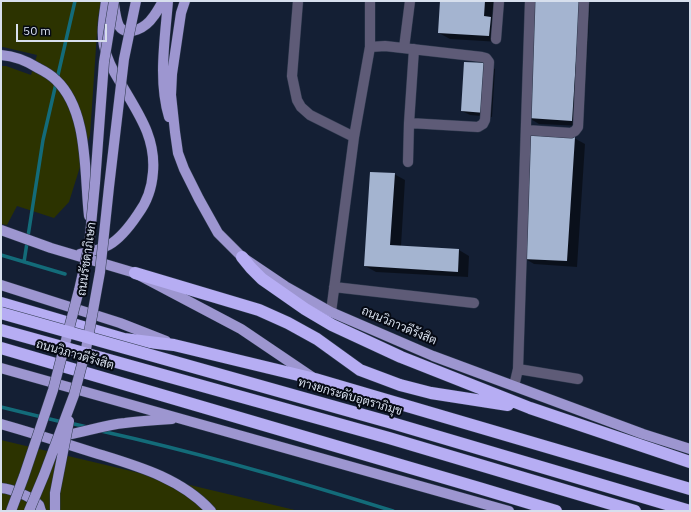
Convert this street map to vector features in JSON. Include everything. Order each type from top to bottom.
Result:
[{"type":"highway","points":[[242,256],[251,268],[262,278],[305,309],[332,325],[400,357],[530,408],[690,462]]},
{"type":"highway","points":[[135,273],[259,310],[288,323],[317,339],[360,370],[400,385],[431,393],[530,408]]},
{"type":"highway","points":[[1,303],[124,339],[174,345],[315,379],[690,489]]},
{"type":"highway","name":"ทางยกระดับอุตราภิมุข","points":[[1,313],[392,423],[690,511]]},
{"type":"highway","points":[[1,330],[389,438],[635,511]]},
{"type":"highway","name":"ถนนวิภาวดีรังสิต","points":[[1,348],[556,511]]},
{"type":"main road","points":[[74,255],[96,250],[109,245],[121,235],[132,224],[141,210],[148,195],[152,179],[154,162],[149,134],[113,71],[104,46],[103,18],[106,1]]},
{"type":"main road","points":[[114,1],[116,18],[120,26],[124,30],[134,32],[142,28],[153,18],[163,1]]},
{"type":"main road","name":"ถนนรัชดาภิเษก","points":[[11,511],[53,390],[89,246],[98,153],[104,62],[114,1]]},
{"type":"main road","name":"ถนนรัชดาภิเษก","points":[[29,511],[74,395],[86,349],[100,272],[124,59],[136,1]]},
{"type":"main road","points":[[168,1],[163,78],[165,104],[175,132]]},
{"type":"main road","points":[[175,132],[171,95],[172,74],[181,13],[185,1]]},
{"type":"main road","points":[[1,55],[20,59],[45,71],[56,80],[74,106],[81,127],[91,230]]},
{"type":"main road","name":"ถนนวิภาวดีรังสิต","points":[[175,132],[178,153],[184,169],[218,233],[242,256],[285,286],[331,312],[434,356],[643,434],[690,449]]},
{"type":"main road","points":[[1,230],[51,248],[135,273],[241,329],[315,379]]},
{"type":"main road","points":[[1,285],[120,323],[174,345]]},
{"type":"main road","points":[[1,368],[509,511]]},
{"type":"main road","points":[[55,511],[55,493],[74,395]]},
{"type":"main road","points":[[44,436],[57,436],[83,432],[103,426],[124,423],[178,418]]},
{"type":"main road","points":[[1,424],[44,436],[145,469],[173,481],[204,502],[211,511]]},
{"type":"main road","points":[[1,488],[8,488],[26,496],[39,505],[41,511]]},
{"type":"street","points":[[298,1],[292,76],[297,100],[301,107],[310,115],[354,137]]},
{"type":"street","points":[[331,312],[354,137],[370,47],[370,1]]},
{"type":"street","points":[[408,162],[410,1]]},
{"type":"street","points":[[496,39],[499,1]]},
{"type":"street","points":[[514,386],[518,369],[530,1]]},
{"type":"street","points":[[526,130],[571,132],[575,131],[578,127],[584,1]]},
{"type":"street","points":[[370,47],[385,46],[482,57],[486,58],[489,62],[485,120],[483,124],[478,127],[409,123]]},
{"type":"street","points":[[334,287],[474,303]]},
{"type":"street","points":[[518,369],[578,379]]},
{"type":"green space","points":[[1,1],[101,1],[98,18],[90,135],[69,202],[54,218],[17,206],[7,225],[1,224],[1,66],[6,66],[31,75],[37,55],[1,47]]},
{"type":"green space","points":[[1,440],[299,511],[1,511]]},
{"type":"building","points":[[440,1],[485,1],[484,16],[491,17],[489,36],[438,33]]},
{"type":"building","points":[[535,1],[580,1],[572,121],[528,118]]},
{"type":"building","points":[[464,62],[488,63],[485,113],[461,111]]},
{"type":"building","points":[[530,135],[575,137],[567,261],[523,259]]},
{"type":"building","points":[[370,172],[395,173],[390,245],[459,249],[458,272],[364,266]]},
{"type":"waterway","points":[[24,262],[43,140],[75,1]]},
{"type":"waterway","points":[[1,255],[65,274]]},
{"type":"waterway","points":[[1,407],[62,422]]},
{"type":"waterway","points":[[70,423],[87,427]]},
{"type":"waterway","points":[[101,431],[248,468],[393,511]]}]
